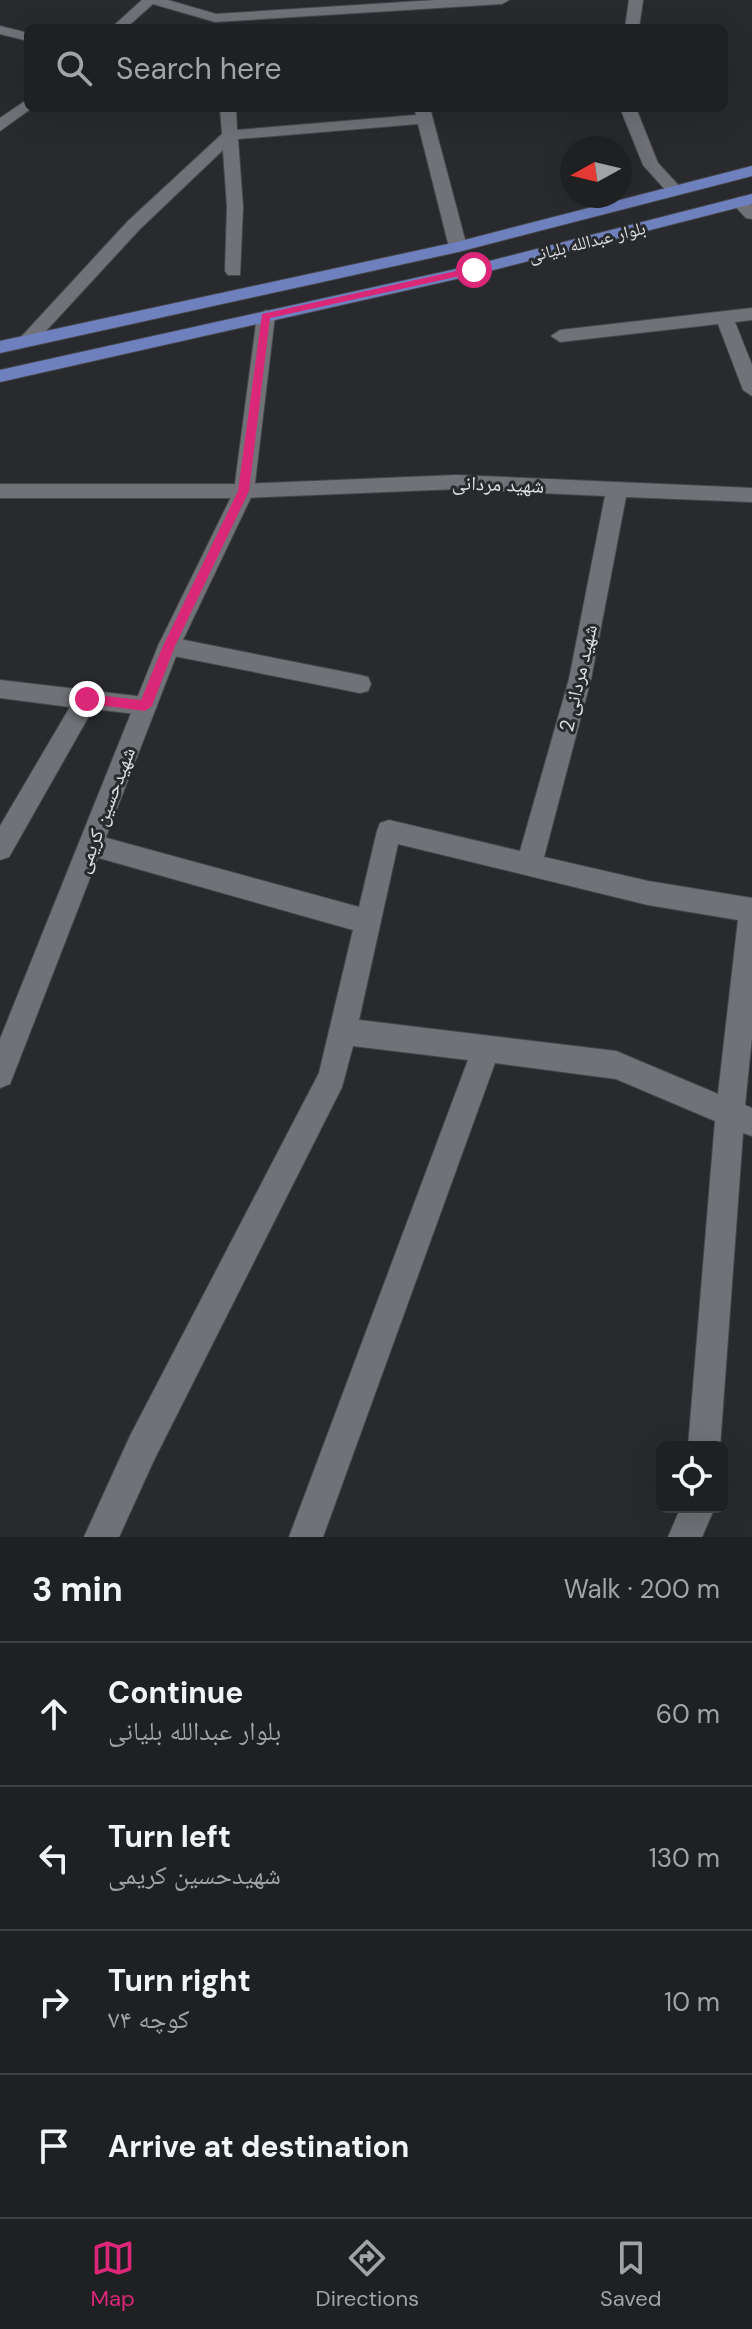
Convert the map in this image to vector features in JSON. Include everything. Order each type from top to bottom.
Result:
[{"type":"main road","name":"بلوار عبدالله بلیانی","points":[[0,347],[458,247],[752,171]]},
{"type":"main road","name":"بلوار عبدالله بلیانی","points":[[0,376],[748,205]]},
{"type":"street","points":[[123,24],[151,0],[216,23],[502,0]]},
{"type":"street","points":[[633,24],[636,0]]},
{"type":"street","points":[[0,30],[24,36]]},
{"type":"street","points":[[0,126],[24,107]]},
{"type":"street","points":[[228,112],[235,207],[234,271]]},
{"type":"street","points":[[630,112],[651,165],[675,191]]},
{"type":"street","points":[[27,341],[134,225],[230,135],[424,114],[458,247]]},
{"type":"street","points":[[560,336],[752,314]]},
{"type":"street","name":"شهیدحسین کریمی","points":[[0,1074],[169,646],[244,491],[266,316]]},
{"type":"street","points":[[725,318],[752,390]]},
{"type":"street","name":"شهید مردانی","points":[[0,491],[244,491],[457,482],[752,495]]},
{"type":"street","name":"شهید مردانی 2","points":[[529,865],[580,679],[617,489]]},
{"type":"street","points":[[169,646],[360,684]]},
{"type":"street","points":[[0,689],[145,706]]},
{"type":"street","points":[[0,849],[87,699]]},
{"type":"street","points":[[101,1537],[142,1448],[332,1077],[389,831],[648,893],[752,911],[741,1118],[705,1441]]},
{"type":"street","points":[[92,845],[368,922]]},
{"type":"street","points":[[343,1031],[616,1065],[741,1118]]},
{"type":"street","points":[[306,1537],[486,1049]]},
{"type":"street","points":[[685,1537],[695,1513]]},
{"type":"route","points":[[87,699],[145,706],[169,646],[244,491],[266,316],[474,270]]}]
